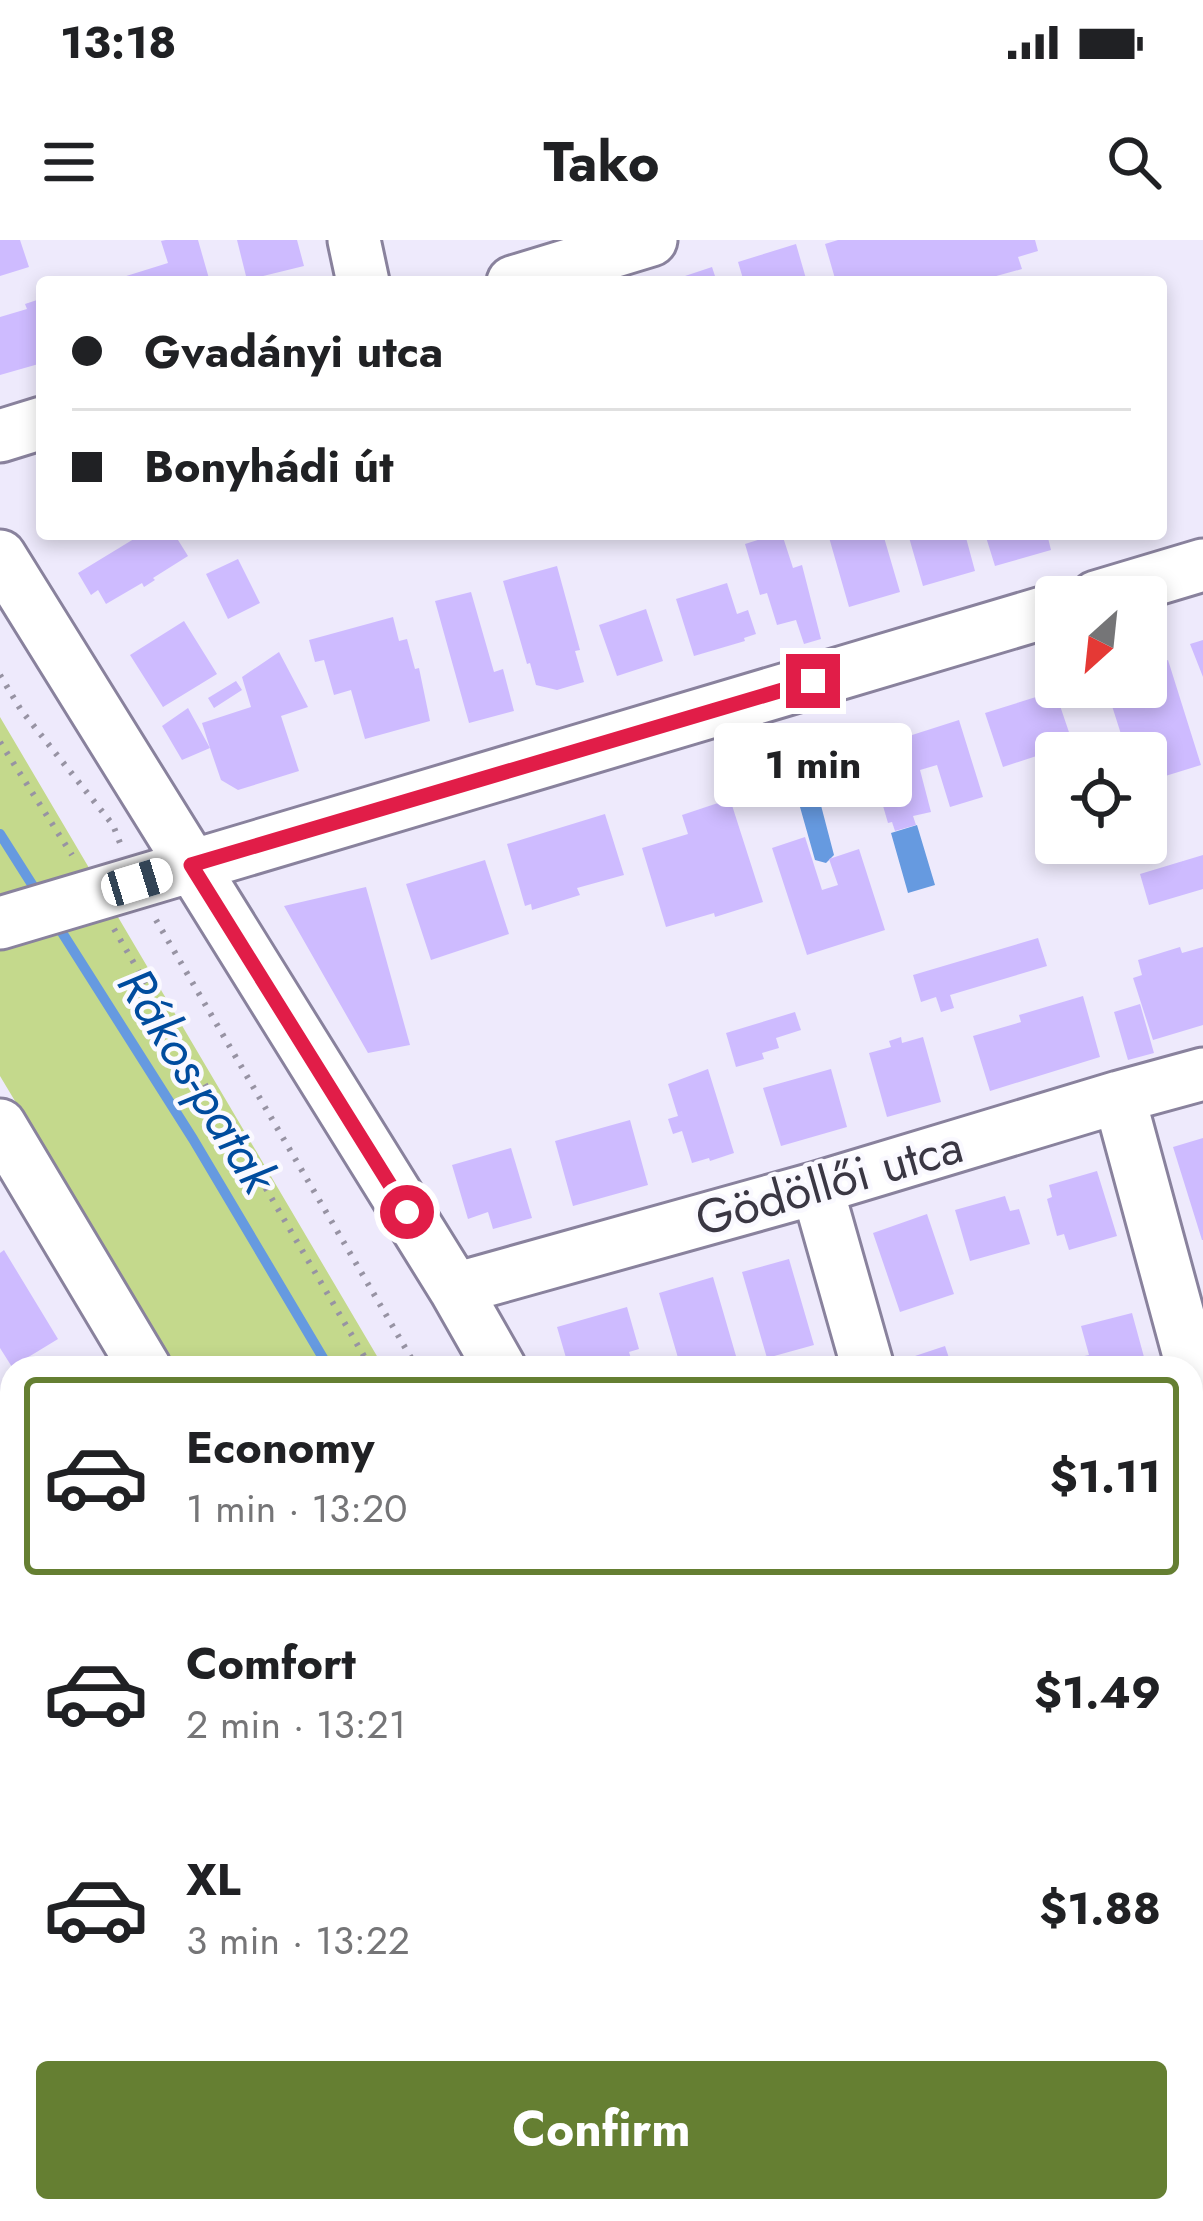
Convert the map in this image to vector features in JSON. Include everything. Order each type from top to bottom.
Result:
[{"type":"street","points":[[353,240],[362,276]]},
{"type":"street","points":[[533,276],[651,240]]},
{"type":"street","points":[[0,436],[36,425]]},
{"type":"street","points":[[0,556],[493,1356]]},
{"type":"street","points":[[1167,576],[1203,566]]},
{"type":"street","points":[[0,923],[1035,615]]},
{"type":"street","name":"Gödöllői utca","points":[[455,1289],[1203,1074]]},
{"type":"street","points":[[1119,1097],[1189,1356]]},
{"type":"street","points":[[0,1126],[138,1356]]},
{"type":"street","points":[[818,1188],[865,1356]]},
{"type":"path","points":[[0,675],[21,710],[113,825],[104,892]]},
{"type":"path","points":[[0,742],[104,892],[364,1356]]},
{"type":"path","points":[[104,892],[159,927],[410,1356]]},
{"type":"green space","points":[[0,717],[377,1356],[168,1356],[0,1076]]},
{"type":"water","points":[[818,794],[834,855],[826,863],[815,860],[798,800]]},
{"type":"water","points":[[917,825],[935,885],[908,893],[891,833]]},
{"type":"building","points":[[0,240],[20,240],[29,267],[0,276]]},
{"type":"building","points":[[198,240],[208,276],[126,276],[168,263],[161,241]]},
{"type":"building","points":[[237,240],[297,240],[304,266],[246,276]]},
{"type":"building","points":[[838,240],[1035,240],[1038,251],[1018,257],[1022,269],[997,276],[834,276],[825,244]]},
{"type":"building","points":[[796,244],[805,276],[742,276],[738,262]]},
{"type":"building","points":[[712,267],[715,276],[685,276]]},
{"type":"building","points":[[36,300],[36,365],[0,375],[0,317],[27,309],[25,304]]},
{"type":"building","points":[[132,540],[178,540],[188,556],[144,587],[142,583],[106,604],[98,590],[91,595],[78,573]]},
{"type":"building","points":[[784,540],[793,568],[802,565],[821,639],[804,644],[796,620],[777,625],[767,593],[760,595],[745,544]]},
{"type":"building","points":[[830,540],[885,540],[900,592],[849,607]]},
{"type":"building","points":[[910,540],[967,540],[975,571],[923,586]]},
{"type":"building","points":[[987,540],[1048,540],[1051,550],[995,566]]},
{"type":"building","points":[[238,559],[260,603],[228,619],[206,574]]},
{"type":"building","points":[[557,566],[584,682],[557,690],[536,685],[503,581]]},
{"type":"building","points":[[727,583],[737,614],[748,610],[756,634],[694,656],[676,599]]},
{"type":"building","points":[[471,592],[494,672],[503,669],[514,711],[469,723],[435,601]]},
{"type":"building","points":[[646,609],[663,661],[617,676],[599,625]]},
{"type":"building","points":[[393,617],[399,641],[407,639],[415,669],[419,668],[430,721],[365,739],[351,690],[334,695],[324,660],[315,662],[309,640]]},
{"type":"building","points":[[184,621],[217,674],[163,707],[130,655]]},
{"type":"building","points":[[1203,640],[1203,677],[1190,644]]},
{"type":"building","points":[[279,652],[308,707],[281,716],[299,771],[238,790],[221,780],[202,723],[251,707],[242,677]]},
{"type":"building","points":[[1167,660],[1201,765],[1167,776],[1167,732],[1120,732],[1113,708],[1167,708]]},
{"type":"building","points":[[236,681],[242,690],[214,708],[208,698]]},
{"type":"building","points":[[1035,697],[1035,708],[1061,708],[1069,732],[1035,732],[1035,756],[1003,767],[985,713]]},
{"type":"building","points":[[188,708],[210,748],[182,760],[162,726]]},
{"type":"building","points":[[959,720],[983,797],[950,807],[937,765],[920,770],[931,812],[913,816],[916,825],[895,831],[892,822],[888,823],[865,744],[875,741],[872,734],[893,728],[895,735],[909,732],[909,736]]},
{"type":"building","points":[[730,799],[763,902],[666,927],[642,848],[688,834],[682,815]]},
{"type":"building","points":[[605,814],[624,875],[577,888],[580,895],[532,910],[531,904],[525,906],[507,844]]},
{"type":"building","points":[[805,837],[822,890],[838,885],[829,859],[859,849],[885,930],[807,955],[772,848]]},
{"type":"building","points":[[1203,855],[1203,889],[1149,905],[1140,874]]},
{"type":"building","points":[[485,860],[509,934],[431,960],[406,884]]},
{"type":"building","points":[[366,887],[410,1045],[368,1053],[284,906]]},
{"type":"building","points":[[1038,938],[1047,966],[950,995],[954,1008],[941,1012],[936,997],[921,1002],[913,975]]},
{"type":"building","points":[[1180,947],[1182,953],[1203,947],[1203,1025],[1153,1040],[1133,978],[1142,975],[1138,960]]},
{"type":"building","points":[[1083,996],[1100,1057],[990,1091],[973,1036],[1021,1022],[1019,1015]]},
{"type":"building","points":[[1140,1004],[1154,1053],[1128,1060],[1114,1012]]},
{"type":"building","points":[[795,1012],[801,1030],[776,1038],[779,1048],[762,1053],[764,1059],[736,1067],[726,1033]]},
{"type":"building","points":[[901,1037],[902,1043],[923,1037],[941,1102],[887,1117],[869,1053],[891,1047],[889,1041]]},
{"type":"building","points":[[708,1069],[734,1153],[692,1163],[682,1131],[673,1134],[668,1119],[678,1116],[668,1084]]},
{"type":"building","points":[[831,1069],[847,1127],[781,1146],[763,1088]]},
{"type":"building","points":[[630,1120],[648,1185],[573,1206],[555,1141]]},
{"type":"building","points":[[1203,1138],[1203,1240],[1202,1240],[1173,1147]]},
{"type":"building","points":[[511,1148],[532,1218],[493,1229],[488,1212],[468,1219],[452,1165]]},
{"type":"building","points":[[1097,1171],[1117,1236],[1069,1250],[1064,1234],[1057,1236],[1047,1199],[1052,1197],[1049,1185]]},
{"type":"building","points":[[1005,1196],[1010,1211],[1019,1209],[1030,1244],[970,1261],[955,1210]]},
{"type":"building","points":[[927,1214],[954,1294],[900,1312],[873,1233]]},
{"type":"building","points":[[4,1250],[58,1339],[30,1356],[5,1356],[0,1348],[0,1253]]},
{"type":"building","points":[[789,1259],[814,1345],[766,1356],[742,1272]]},
{"type":"building","points":[[713,1277],[736,1356],[677,1356],[659,1293]]},
{"type":"building","points":[[627,1307],[639,1349],[629,1352],[630,1356],[565,1356],[557,1327]]},
{"type":"building","points":[[1132,1313],[1144,1356],[1084,1356],[1089,1355],[1081,1326]]},
{"type":"building","points":[[945,1346],[948,1356],[915,1356]]},
{"type":"waterway","name":"Rákos-patak","points":[[0,834],[40,897]]},
{"type":"waterway","name":"Rákos-patak","points":[[56,923],[193,1139],[322,1356]]},
{"type":"route","points":[[407,1212],[191,865],[813,681]]}]
